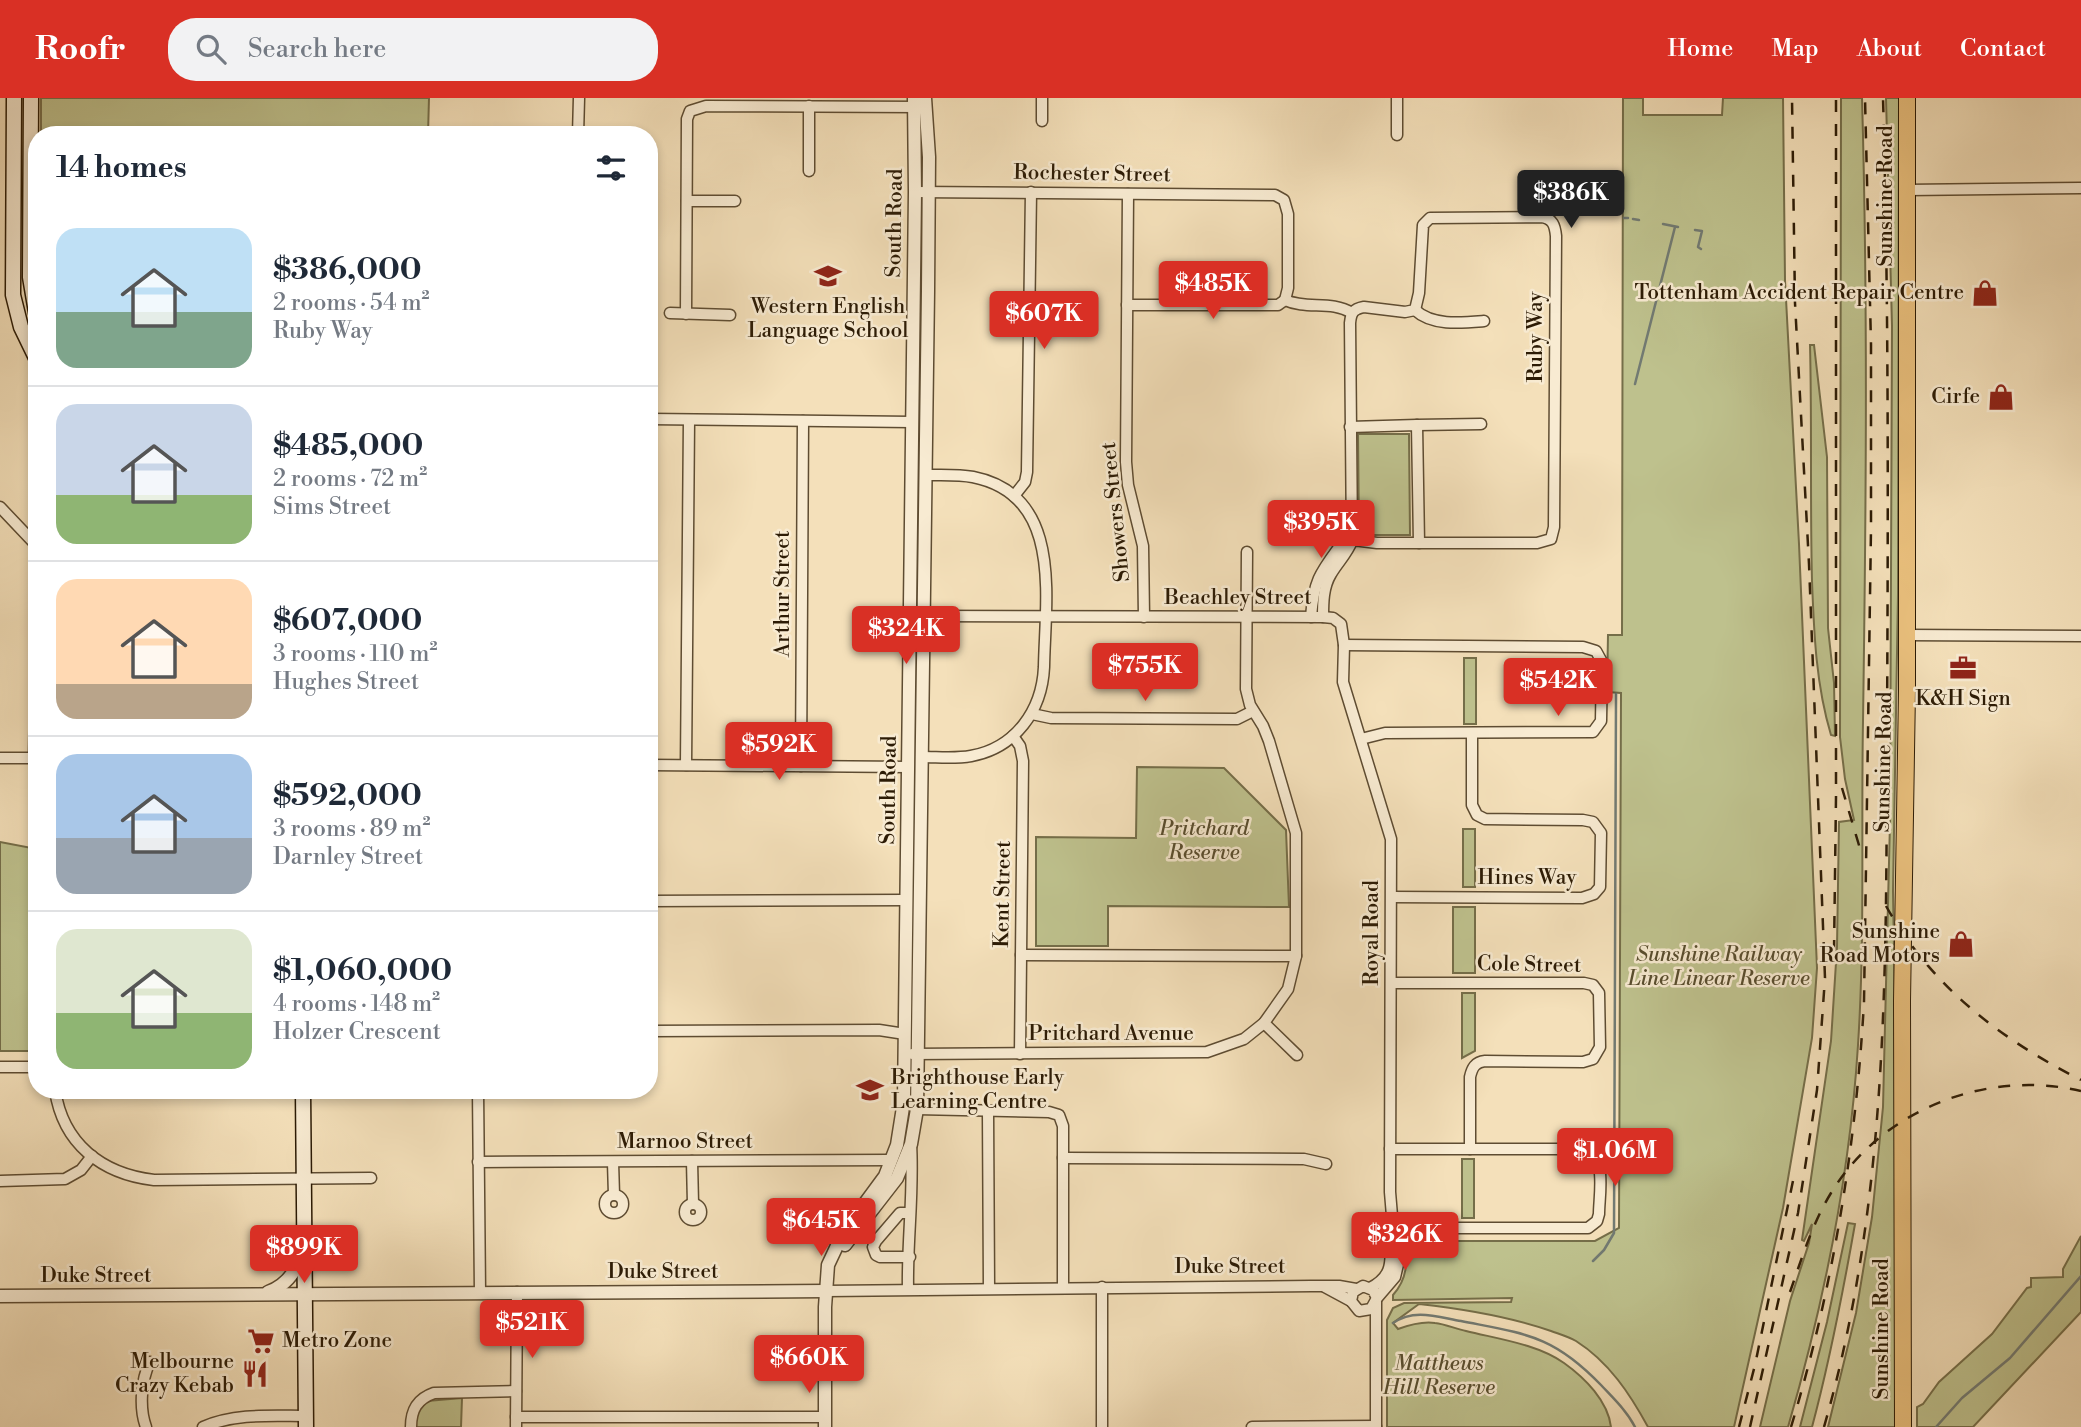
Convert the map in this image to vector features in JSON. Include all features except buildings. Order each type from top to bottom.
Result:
[{"type":"main road","points":[[14,98],[8,161],[13,295],[21,327],[28,341]]},
{"type":"main road","points":[[31,98],[31,126]]},
{"type":"main road","name":"Sunshine Road","points":[[1903,1427],[1902,988],[1907,635],[1907,98]]},
{"type":"main road","points":[[8,161],[28,162]]},
{"type":"main road","points":[[303,1099],[306,1422]]},
{"type":"street","points":[[578,126],[579,98]]},
{"type":"street","points":[[1042,98],[1042,121]]},
{"type":"street","points":[[1397,98],[1397,135]]},
{"type":"street","points":[[686,314],[687,119],[690,111],[706,106],[920,103]]},
{"type":"street","name":"South Road","points":[[908,1289],[909,1213],[913,1193],[911,1144],[917,1109],[911,1054],[905,1034],[909,767],[926,422],[920,103]]},
{"type":"street","points":[[809,106],[809,171]]},
{"type":"street","points":[[1907,190],[2081,188]]},
{"type":"street","name":"South Road","points":[[826,1291],[828,1265],[838,1240],[877,1188],[891,1160],[902,1118],[911,1054],[922,757],[912,422],[922,192]]},
{"type":"street","name":"Rochester Street","points":[[922,192],[1280,196],[1287,205],[1288,288],[1285,300]]},
{"type":"street","points":[[1014,496],[1025,482],[1027,472],[1031,192]]},
{"type":"street","name":"Showers Street","points":[[1128,194],[1126,462],[1128,485],[1143,546],[1144,617]]},
{"type":"street","points":[[687,201],[735,201]]},
{"type":"street","name":"Ruby Way","points":[[1349,540],[1537,544],[1550,539],[1553,534],[1554,224],[1541,217],[1430,218],[1423,225],[1419,293],[1415,310]]},
{"type":"street","points":[[1128,305],[1278,305],[1285,300],[1297,305],[1339,306],[1352,313]]},
{"type":"street","points":[[1317,617],[1327,571],[1349,551],[1352,313],[1364,307],[1405,312],[1415,310],[1423,317],[1435,321],[1484,321]]},
{"type":"street","points":[[670,313],[730,315]]},
{"type":"street","points":[[658,419],[926,422]]},
{"type":"street","points":[[686,765],[689,420]]},
{"type":"street","name":"Arthur Street","points":[[801,766],[803,421]]},
{"type":"street","points":[[1350,427],[1481,424]]},
{"type":"street","points":[[1417,425],[1419,543]]},
{"type":"street","points":[[658,765],[909,767],[922,757],[968,757],[990,750],[1013,736],[1032,714],[1044,680],[1043,547],[1034,522],[1014,496],[975,477],[925,475]]},
{"type":"street","points":[[0,507],[28,537]]},
{"type":"street","name":"Pritchard Avenue","points":[[911,1054],[1207,1052],[1244,1039],[1264,1023],[1288,989],[1296,956],[1296,833],[1269,741],[1253,711],[1246,689],[1247,552]]},
{"type":"street","name":"Beachley Street","points":[[917,618],[1317,617],[1333,618],[1341,624]]},
{"type":"street","name":"Royal Road","points":[[1341,624],[1344,645],[1343,682],[1390,831],[1390,1192],[1393,1228],[1389,1270],[1374,1296]]},
{"type":"street","points":[[1907,635],[2081,636]]},
{"type":"street","points":[[1344,645],[1583,647],[1596,651],[1602,662],[1601,718],[1593,732],[1385,733],[1361,739]]},
{"type":"street","points":[[1032,714],[1051,718],[1237,719],[1253,711]]},
{"type":"street","name":"Hines Way","points":[[1392,897],[1582,898],[1594,894],[1600,887],[1601,833],[1593,822],[1485,819],[1474,812],[1472,734]]},
{"type":"street","name":"Kent Street","points":[[1013,736],[1020,746],[1023,761],[1020,1054]]},
{"type":"street","points":[[0,758],[28,758]]},
{"type":"street","points":[[658,901],[907,900]]},
{"type":"street","points":[[1021,955],[1296,956]]},
{"type":"street","name":"Cole Street","points":[[1392,983],[1584,983],[1593,985],[1599,993],[1600,1047],[1593,1059],[1583,1062],[1485,1061],[1479,1062],[1473,1068],[1470,1077],[1470,1149]]},
{"type":"street","points":[[879,1030],[906,1020]]},
{"type":"street","points":[[1264,1023],[1297,1055]]},
{"type":"street","points":[[658,1031],[879,1030],[905,1034]]},
{"type":"street","points":[[0,1067],[28,1067]]},
{"type":"street","points":[[58,1099],[63,1118],[75,1138],[109,1169],[131,1177],[154,1180],[371,1178]]},
{"type":"street","points":[[478,1099],[480,1293]]},
{"type":"street","points":[[917,1109],[1049,1112],[1059,1115],[1063,1126],[1063,1288]]},
{"type":"street","points":[[988,1112],[989,1288]]},
{"type":"street","name":"South Road","points":[[826,1291],[848,1239],[897,1178],[911,1144]]},
{"type":"street","points":[[1390,1149],[1582,1149],[1591,1151],[1599,1162],[1599,1214],[1591,1227],[1393,1228]]},
{"type":"street","points":[[0,1181],[65,1179],[81,1170],[92,1156]]},
{"type":"street","points":[[1063,1158],[1304,1159],[1326,1164]]},
{"type":"street","name":"Marnoo Street","points":[[478,1162],[891,1160]]},
{"type":"street","points":[[692,1161],[693,1204]]},
{"type":"street","points":[[614,1162],[614,1195]]},
{"type":"street","points":[[909,1213],[900,1213],[873,1247],[876,1255],[880,1257],[909,1257]]},
{"type":"street","points":[[264,1293],[286,1282],[300,1259],[305,1242]]},
{"type":"street","name":"Duke Street","points":[[0,1296],[1102,1287],[1339,1286],[1356,1289]]},
{"type":"street","points":[[1252,1427],[1376,1426],[1376,1335],[1374,1296],[1363,1286],[1356,1289],[1351,1301],[1355,1308],[1363,1312],[1374,1327],[1376,1335]]},
{"type":"street","points":[[1102,1287],[1102,1427]]},
{"type":"street","name":"Duke Street","points":[[1325,1287],[1351,1301]]},
{"type":"street","points":[[517,1292],[516,1422],[825,1422],[826,1291]]},
{"type":"street","points":[[1363,1312],[1371,1309],[1374,1296]]},
{"type":"street","points":[[146,1427],[143,1419],[143,1381],[150,1362]]},
{"type":"street","points":[[411,1427],[413,1409],[426,1396],[434,1393],[516,1391]]},
{"type":"street","points":[[203,1427],[238,1417],[306,1422]]},
{"type":"green space","points":[[41,98],[429,98],[428,126],[41,126]]},
{"type":"green space","name":"Sunshine Railway Line Linear Reserve","points":[[1623,98],[1643,98],[1643,115],[1722,115],[1723,98],[1783,98],[1785,280],[1817,968],[1812,1038],[1783,1208],[1734,1427],[1648,1427],[1609,1369],[1576,1341],[1502,1317],[1419,1304],[1393,1323],[1398,1329],[1420,1323],[1439,1324],[1517,1343],[1553,1356],[1587,1383],[1605,1408],[1611,1427],[1387,1427],[1387,1320],[1393,1308],[1404,1303],[1511,1302],[1512,1298],[1393,1300],[1405,1270],[1405,1241],[1595,1241],[1619,1228],[1621,693],[1607,692],[1608,635],[1622,635]]},
{"type":"green space","points":[[1841,98],[1862,98],[1864,176],[1866,488],[1862,924],[1858,1045],[1849,1142],[1834,1238],[1801,1380],[1788,1427],[1760,1427],[1790,1301],[1809,1243],[1812,1224],[1804,1241],[1802,1240],[1831,1041],[1837,947],[1839,822],[1854,820],[1840,737]]},
{"type":"green space","points":[[1886,98],[1899,98],[1898,594],[1893,891],[1896,1067],[1895,1427],[1828,1427],[1856,1313],[1872,1217],[1883,1107],[1890,822],[1892,326]]},
{"type":"green space","points":[[1810,345],[1814,345],[1827,457],[1828,628],[1834,683],[1835,736],[1831,735],[1822,697],[1815,640],[1811,551]]},
{"type":"green space","points":[[1358,434],[1409,434],[1410,535],[1359,535]]},
{"type":"green space","points":[[1464,658],[1476,658],[1476,724],[1464,724]]},
{"type":"green space","name":"Pritchard Reserve","points":[[1137,767],[1224,768],[1286,830],[1289,907],[1108,906],[1108,946],[1036,946],[1036,837],[1136,838]]},
{"type":"green space","points":[[1463,829],[1475,829],[1475,887],[1463,887]]},
{"type":"green space","points":[[0,842],[28,847],[28,1051],[0,1051]]},
{"type":"green space","points":[[1453,907],[1475,907],[1475,973],[1453,973]]},
{"type":"green space","points":[[1462,993],[1475,993],[1475,1051],[1462,1058]]},
{"type":"green space","points":[[1462,1159],[1474,1159],[1474,1218],[1462,1218]]},
{"type":"green space","points":[[1848,1223],[1855,1224],[1825,1377],[1812,1427],[1800,1427],[1827,1322]]},
{"type":"green space","points":[[2081,1236],[2081,1312],[1973,1427],[1917,1427],[1917,1407],[1923,1404],[1939,1382],[1992,1334],[2027,1288],[2031,1287],[2031,1278],[2063,1277],[2063,1269]]},
{"type":"green space","points":[[462,1398],[461,1427],[415,1427],[417,1411],[427,1401]]},
{"type":"waterway","points":[[1633,219],[1639,220]]},
{"type":"waterway","points":[[1663,224],[1678,227]]},
{"type":"waterway","points":[[1635,384],[1675,227]]},
{"type":"waterway","points":[[1695,230],[1702,231],[1698,247],[1701,249]]},
{"type":"waterway","points":[[1593,1261],[1604,1250],[1614,1233],[1616,694]]},
{"type":"waterway","points":[[1936,1427],[1962,1398],[2010,1358],[2081,1276]]},
{"type":"waterway","points":[[1393,1323],[1409,1316],[1426,1315],[1504,1329],[1537,1339],[1553,1346],[1584,1368],[1620,1405],[1635,1427]]},
{"type":"railway","points":[[1750,1427],[1798,1213],[1817,1090],[1825,978],[1809,564],[1795,303],[1792,98]]},
{"type":"railway","points":[[1834,952],[1836,98]]},
{"type":"railway","points":[[1791,1427],[1819,1322],[1840,1216],[1855,1109],[1864,1002],[1871,529],[1871,344],[1865,98]]},
{"type":"railway","points":[[1824,1427],[1845,1342],[1861,1256],[1872,1170],[1884,997],[1888,496],[1883,98]]},
{"type":"railway","points":[[1842,788],[1861,852]]},
{"type":"railway","points":[[1886,906],[1924,961],[1970,1008],[2023,1047],[2081,1080]]},
{"type":"railway","points":[[1790,1292],[1813,1229],[1831,1193],[1853,1164],[1878,1139],[1908,1118],[1940,1102],[1974,1091],[2009,1086],[2045,1086],[2081,1091]]},
{"type":"railway","points":[[1739,1427],[1755,1365],[1795,1171]]},
{"type":"place","name":"Western English Language School","points":[[828,276]]},
{"type":"place","name":"Tottenham Accident Repair Centre","points":[[1985,293]]},
{"type":"place","name":"Cirfe","points":[[2001,397]]},
{"type":"place","name":"K&H Sign","points":[[1963,668]]},
{"type":"place","name":"Sunshine Road Motors","points":[[1961,944]]},
{"type":"place","name":"Brighthouse Early Learning Centre","points":[[870,1090]]},
{"type":"place","name":"Metro Zone","points":[[261,1341]]},
{"type":"place","name":"Melbourne Crazy Kebab","points":[[255,1374]]},
{"type":"park label","name":"Matthews Hill Reserve","points":[[1439,1376]]}]
